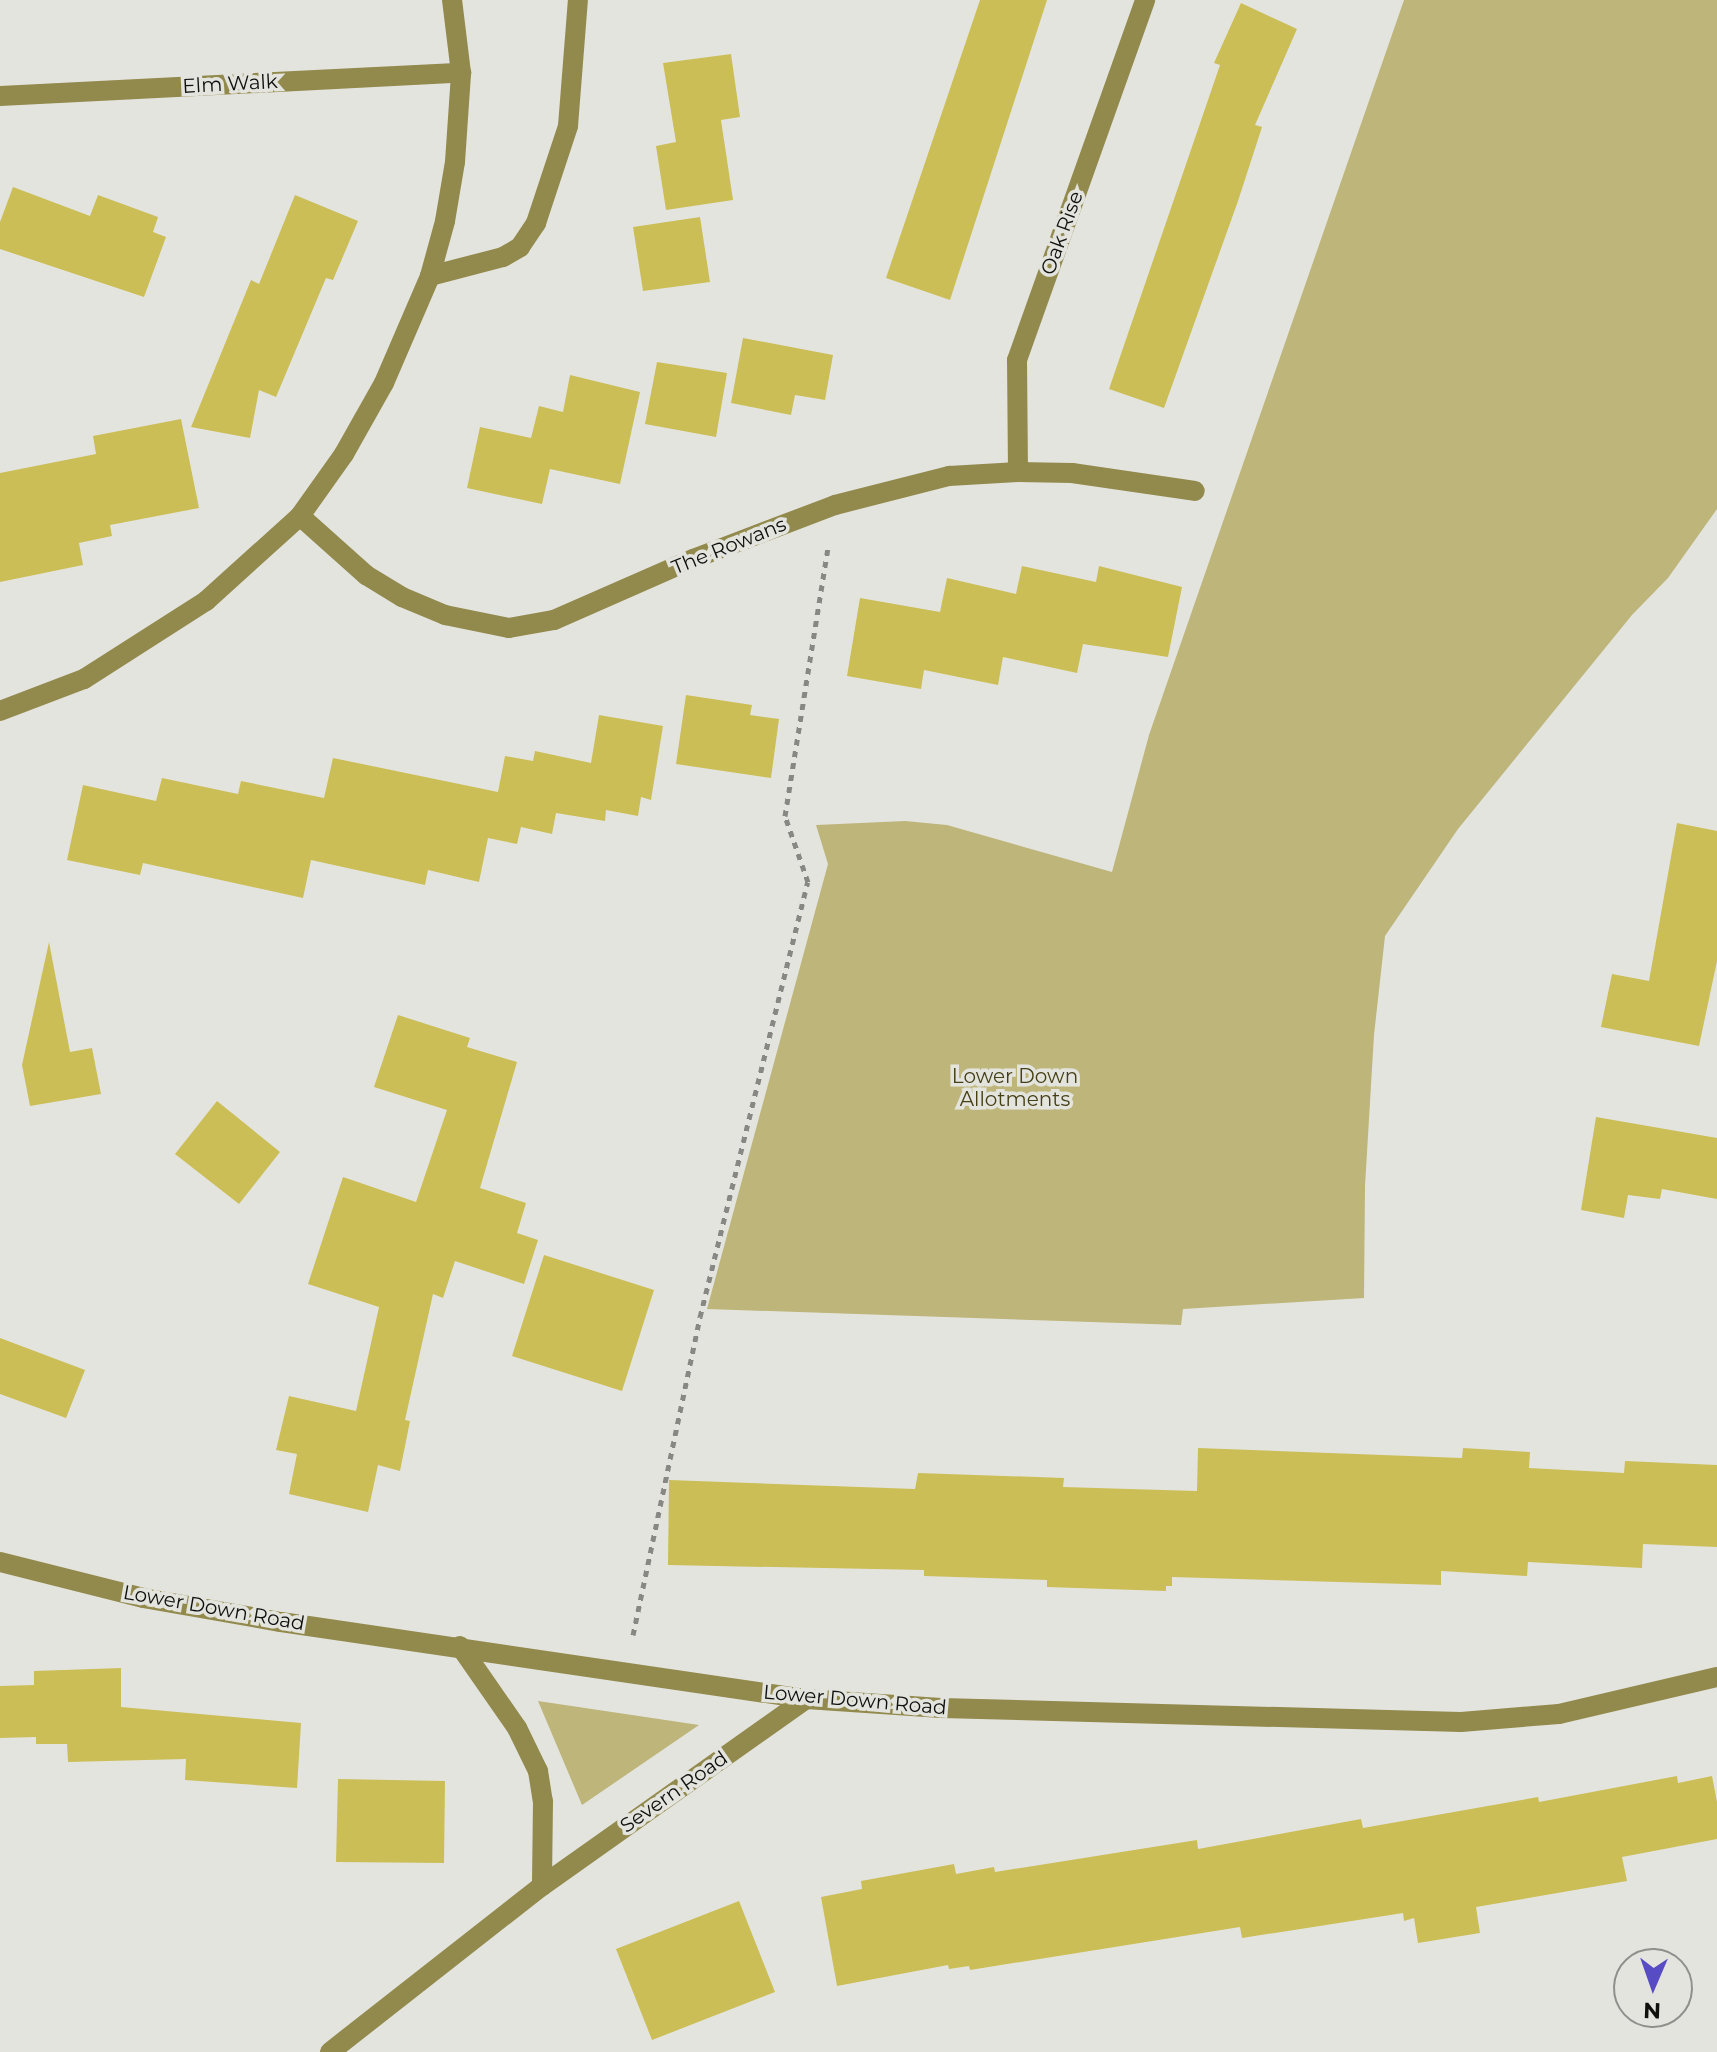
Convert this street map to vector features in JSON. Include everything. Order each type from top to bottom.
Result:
[{"type":"street","points":[[0,711],[84,679],[152,639],[206,601],[300,516],[365,419],[430,276],[445,221],[455,162],[461,73],[452,0]]},
{"type":"street","points":[[430,276],[503,257],[520,247],[536,223],[568,126],[578,0]]},
{"type":"street","name":"Oak Rise","points":[[1018,472],[1017,360],[1145,0]]},
{"type":"street","name":"Elm Walk","points":[[0,96],[461,73]]},
{"type":"street","name":"The Rowans","points":[[300,516],[366,575],[402,597],[445,615],[509,628],[554,620],[693,559],[835,505],[949,476],[1018,472],[1100,476],[1195,491]]},
{"type":"street","name":"Lower Down Road","points":[[0,1562],[143,1598],[281,1622],[806,1699],[956,1709],[1461,1722],[1559,1714],[1717,1677]]},
{"type":"street","points":[[460,1646],[517,1728],[538,1771],[543,1801],[542,1886]]},
{"type":"street","name":"Severn Road","points":[[330,2052],[542,1886],[806,1699]]},
{"type":"path","points":[[625,1672],[700,1317],[808,882],[785,816],[835,505]]},
{"type":"green space","name":"Lower Down Allotments","points":[[1404,0],[1717,0],[1717,509],[1668,578],[1632,615],[1458,829],[1385,936],[1374,1035],[1365,1186],[1364,1298],[1183,1309],[1181,1325],[707,1309],[828,864],[816,825],[905,821],[947,825],[1112,872],[1149,735]]},
{"type":"green space","points":[[538,1701],[699,1725],[582,1805]]},
{"type":"building","points":[[980,0],[1047,0],[950,300],[886,278]]},
{"type":"building","points":[[1241,3],[1297,29],[1255,125],[1262,127],[1164,408],[1109,389],[1220,65],[1214,63]]},
{"type":"building","points":[[731,54],[740,117],[721,120],[733,200],[666,210],[656,146],[676,142],[663,63]]},
{"type":"building","points":[[13,187],[90,216],[98,195],[158,217],[153,232],[166,237],[144,297],[0,249],[0,222]]},
{"type":"building","points":[[295,195],[358,221],[333,280],[326,278],[276,397],[259,390],[250,438],[191,427],[251,280],[259,284]]},
{"type":"building","points":[[700,217],[710,282],[643,291],[633,227]]},
{"type":"building","points":[[743,338],[833,355],[825,400],[795,395],[791,415],[731,403]]},
{"type":"building","points":[[657,362],[727,373],[716,437],[645,424]]},
{"type":"building","points":[[570,375],[640,392],[620,484],[550,469],[542,504],[467,488],[480,427],[531,438],[539,406],[563,412]]},
{"type":"building","points":[[181,419],[199,508],[110,525],[112,536],[79,543],[83,565],[0,582],[0,473],[96,454],[93,436]]},
{"type":"building","points":[[1022,566],[1096,582],[1099,566],[1182,587],[1168,657],[1083,644],[1077,673],[1003,657],[998,685],[924,670],[921,689],[847,676],[860,598],[940,612],[947,578],[1016,594]]},
{"type":"building","points":[[686,695],[752,705],[750,715],[779,719],[771,778],[676,764]]},
{"type":"building","points":[[599,715],[663,726],[651,800],[641,797],[638,816],[606,810],[605,821],[556,813],[552,834],[521,827],[517,844],[488,838],[479,882],[428,870],[425,885],[311,860],[303,898],[143,863],[140,875],[67,860],[83,785],[156,801],[162,778],[238,794],[241,781],[324,798],[333,758],[498,792],[505,756],[533,761],[535,751],[591,763]]},
{"type":"building","points":[[1677,823],[1717,831],[1717,961],[1699,1046],[1601,1027],[1612,974],[1649,981]]},
{"type":"building","points":[[49,942],[70,1052],[92,1048],[101,1094],[30,1106],[22,1065]]},
{"type":"building","points":[[398,1015],[470,1038],[467,1047],[517,1062],[480,1188],[526,1203],[517,1233],[538,1240],[524,1284],[455,1261],[443,1298],[433,1294],[405,1420],[410,1421],[400,1471],[378,1465],[368,1512],[289,1494],[297,1454],[276,1450],[289,1396],[356,1411],[379,1307],[308,1284],[343,1177],[416,1202],[447,1110],[374,1087]]},
{"type":"building","points":[[217,1101],[280,1152],[239,1204],[175,1154]]},
{"type":"building","points":[[1596,1117],[1717,1138],[1717,1199],[1662,1189],[1660,1199],[1628,1195],[1624,1218],[1581,1210]]},
{"type":"building","points":[[544,1255],[654,1290],[622,1391],[512,1356]]},
{"type":"building","points":[[0,1338],[85,1370],[66,1418],[0,1394]]},
{"type":"building","points":[[1198,1448],[1462,1458],[1463,1448],[1530,1452],[1529,1468],[1624,1473],[1625,1461],[1717,1465],[1717,1547],[1643,1544],[1642,1568],[1528,1562],[1527,1576],[1441,1571],[1441,1585],[1172,1577],[1172,1586],[1166,1586],[1166,1591],[1047,1587],[1047,1580],[924,1576],[924,1570],[668,1565],[669,1480],[915,1489],[918,1473],[1064,1478],[1063,1487],[1197,1491]]},
{"type":"building","points":[[121,1668],[121,1707],[301,1723],[297,1788],[185,1780],[186,1759],[68,1762],[67,1744],[36,1744],[36,1737],[0,1738],[0,1686],[34,1685],[34,1671]]},
{"type":"building","points":[[1677,1776],[1678,1783],[1712,1776],[1717,1802],[1717,1839],[1622,1857],[1627,1881],[1476,1907],[1480,1933],[1418,1943],[1414,1918],[1404,1921],[1403,1913],[1242,1938],[1240,1927],[970,1970],[969,1966],[949,1969],[948,1965],[837,1986],[821,1897],[862,1889],[861,1881],[954,1864],[956,1874],[994,1867],[995,1872],[1197,1840],[1198,1849],[1361,1819],[1363,1828],[1538,1797],[1539,1802]]},
{"type":"building","points":[[338,1779],[445,1781],[444,1863],[336,1862]]},
{"type":"building","points":[[739,1901],[775,1992],[652,2040],[616,1949]]}]
